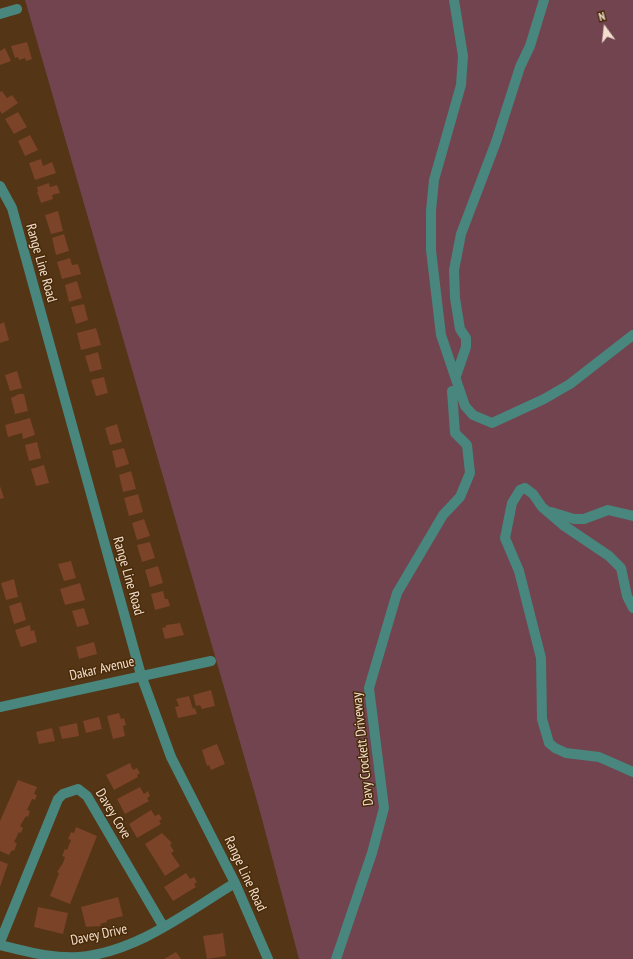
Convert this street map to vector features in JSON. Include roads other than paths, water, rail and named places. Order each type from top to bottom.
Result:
[{"type":"street","points":[[454,0],[463,56],[461,85],[434,180],[431,219],[431,250],[441,335],[465,406],[473,415],[492,423],[544,399],[570,384],[633,335]]},
{"type":"street","points":[[456,376],[466,347],[466,338],[460,329],[454,291],[454,270],[461,234],[496,142],[520,67],[530,46],[544,0]]},
{"type":"street","points":[[0,14],[17,9]]},
{"type":"street","name":"Range Line Road","points":[[0,186],[12,208],[141,675],[171,757],[235,883],[268,959]]},
{"type":"street","name":"Davy Crockett Driveway","points":[[336,959],[372,854],[384,808],[369,688],[382,639],[397,593],[443,515],[460,497],[470,473],[467,445],[455,433],[452,390]]},
{"type":"street","points":[[633,608],[628,596],[621,568],[609,556],[563,525],[542,508],[533,494],[525,488],[520,490],[512,503],[505,538],[518,571],[541,658],[541,709],[544,731],[549,743],[555,748],[576,755],[599,757],[633,772]]},
{"type":"street","points":[[542,508],[574,519],[584,519],[608,510],[633,516]]},
{"type":"street","name":"Dakar Avenue","points":[[0,706],[211,661]]},
{"type":"street","name":"Davey Cove","points":[[0,944],[58,799],[63,794],[78,789],[87,796],[163,926]]},
{"type":"street","name":"Davey Drive","points":[[0,944],[44,956],[79,956],[110,950],[137,942],[235,883]]}]
